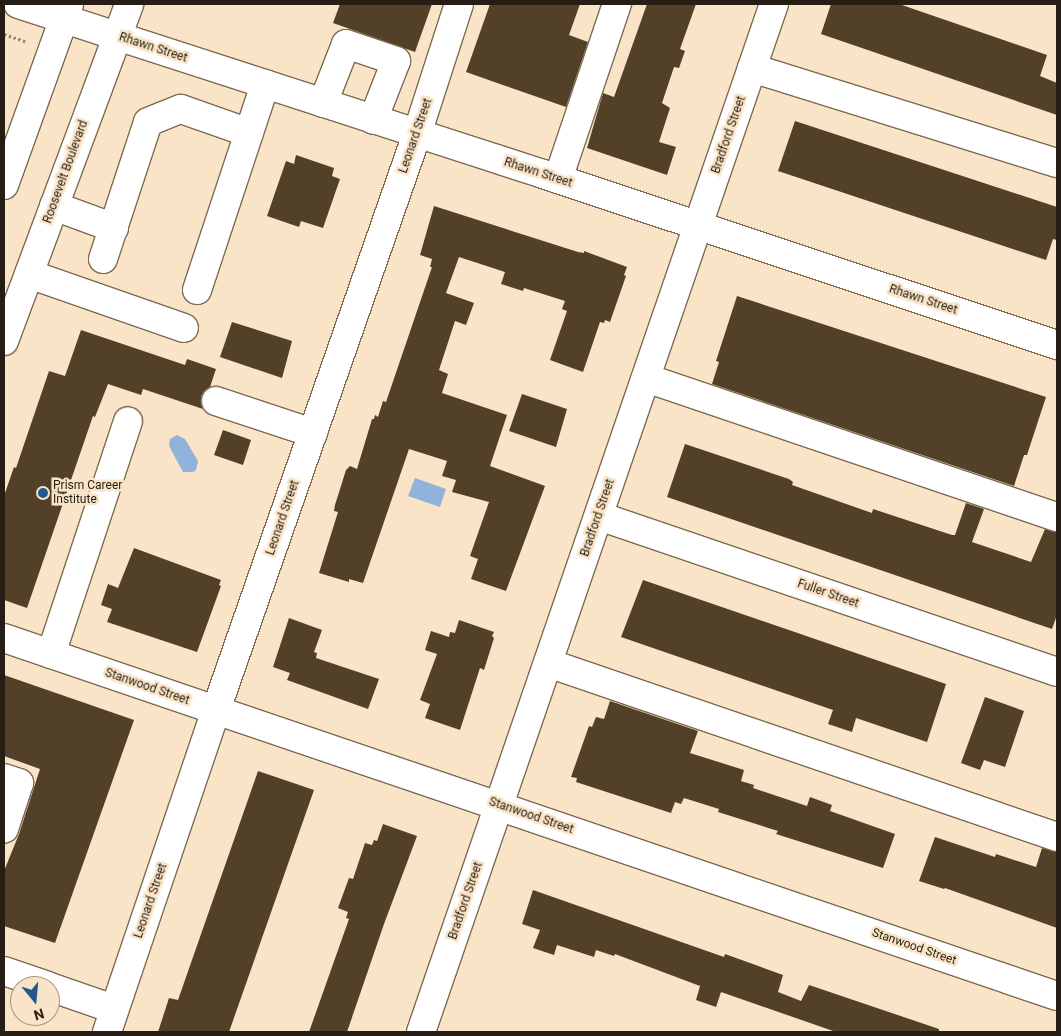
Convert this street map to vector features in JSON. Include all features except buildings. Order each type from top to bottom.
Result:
[{"type":"main road","name":"Rhawn Street","points":[[18,4],[67,11],[117,36],[558,178],[1057,345]]},
{"type":"main road","name":"Roosevelt Boulevard","points":[[4,341],[129,4]]},
{"type":"main road","name":"Leonard Street","points":[[110,1021],[216,710],[418,134],[459,4]]},
{"type":"main road","points":[[558,178],[617,4]]},
{"type":"main road","name":"Bradford Street","points":[[421,1032],[774,4]]},
{"type":"main road","points":[[4,185],[67,11]]},
{"type":"main road","points":[[322,103],[346,44],[396,61],[373,120]]},
{"type":"main road","points":[[752,68],[1057,163]]},
{"type":"main road","points":[[197,290],[265,84]]},
{"type":"main road","points":[[103,259],[148,122],[181,109],[249,133]]},
{"type":"main road","points":[[54,206],[114,228]]},
{"type":"main road","points":[[29,274],[184,328]]},
{"type":"main road","points":[[646,378],[1057,517]]},
{"type":"main road","points":[[216,401],[313,433]]},
{"type":"main road","points":[[51,654],[128,421]]},
{"type":"main road","name":"Fuller Street","points":[[599,516],[1057,672]]},
{"type":"main road","name":"Stanwood Street","points":[[4,638],[1057,996]]},
{"type":"main road","points":[[548,663],[1057,837]]},
{"type":"main road","points":[[4,778],[19,783],[4,829]]},
{"type":"main road","points":[[4,970],[21,976]]},
{"type":"main road","points":[[60,992],[110,1021]]},
{"type":"path","points":[[4,34],[28,42]]},
{"type":"water","points":[[177,435],[185,439],[198,461],[196,470],[193,472],[183,472],[169,446],[170,439]]},
{"type":"water","points":[[415,478],[446,489],[440,507],[408,496]]},
{"type":"place","name":"Prism Career Institute","points":[[43,493]]}]
